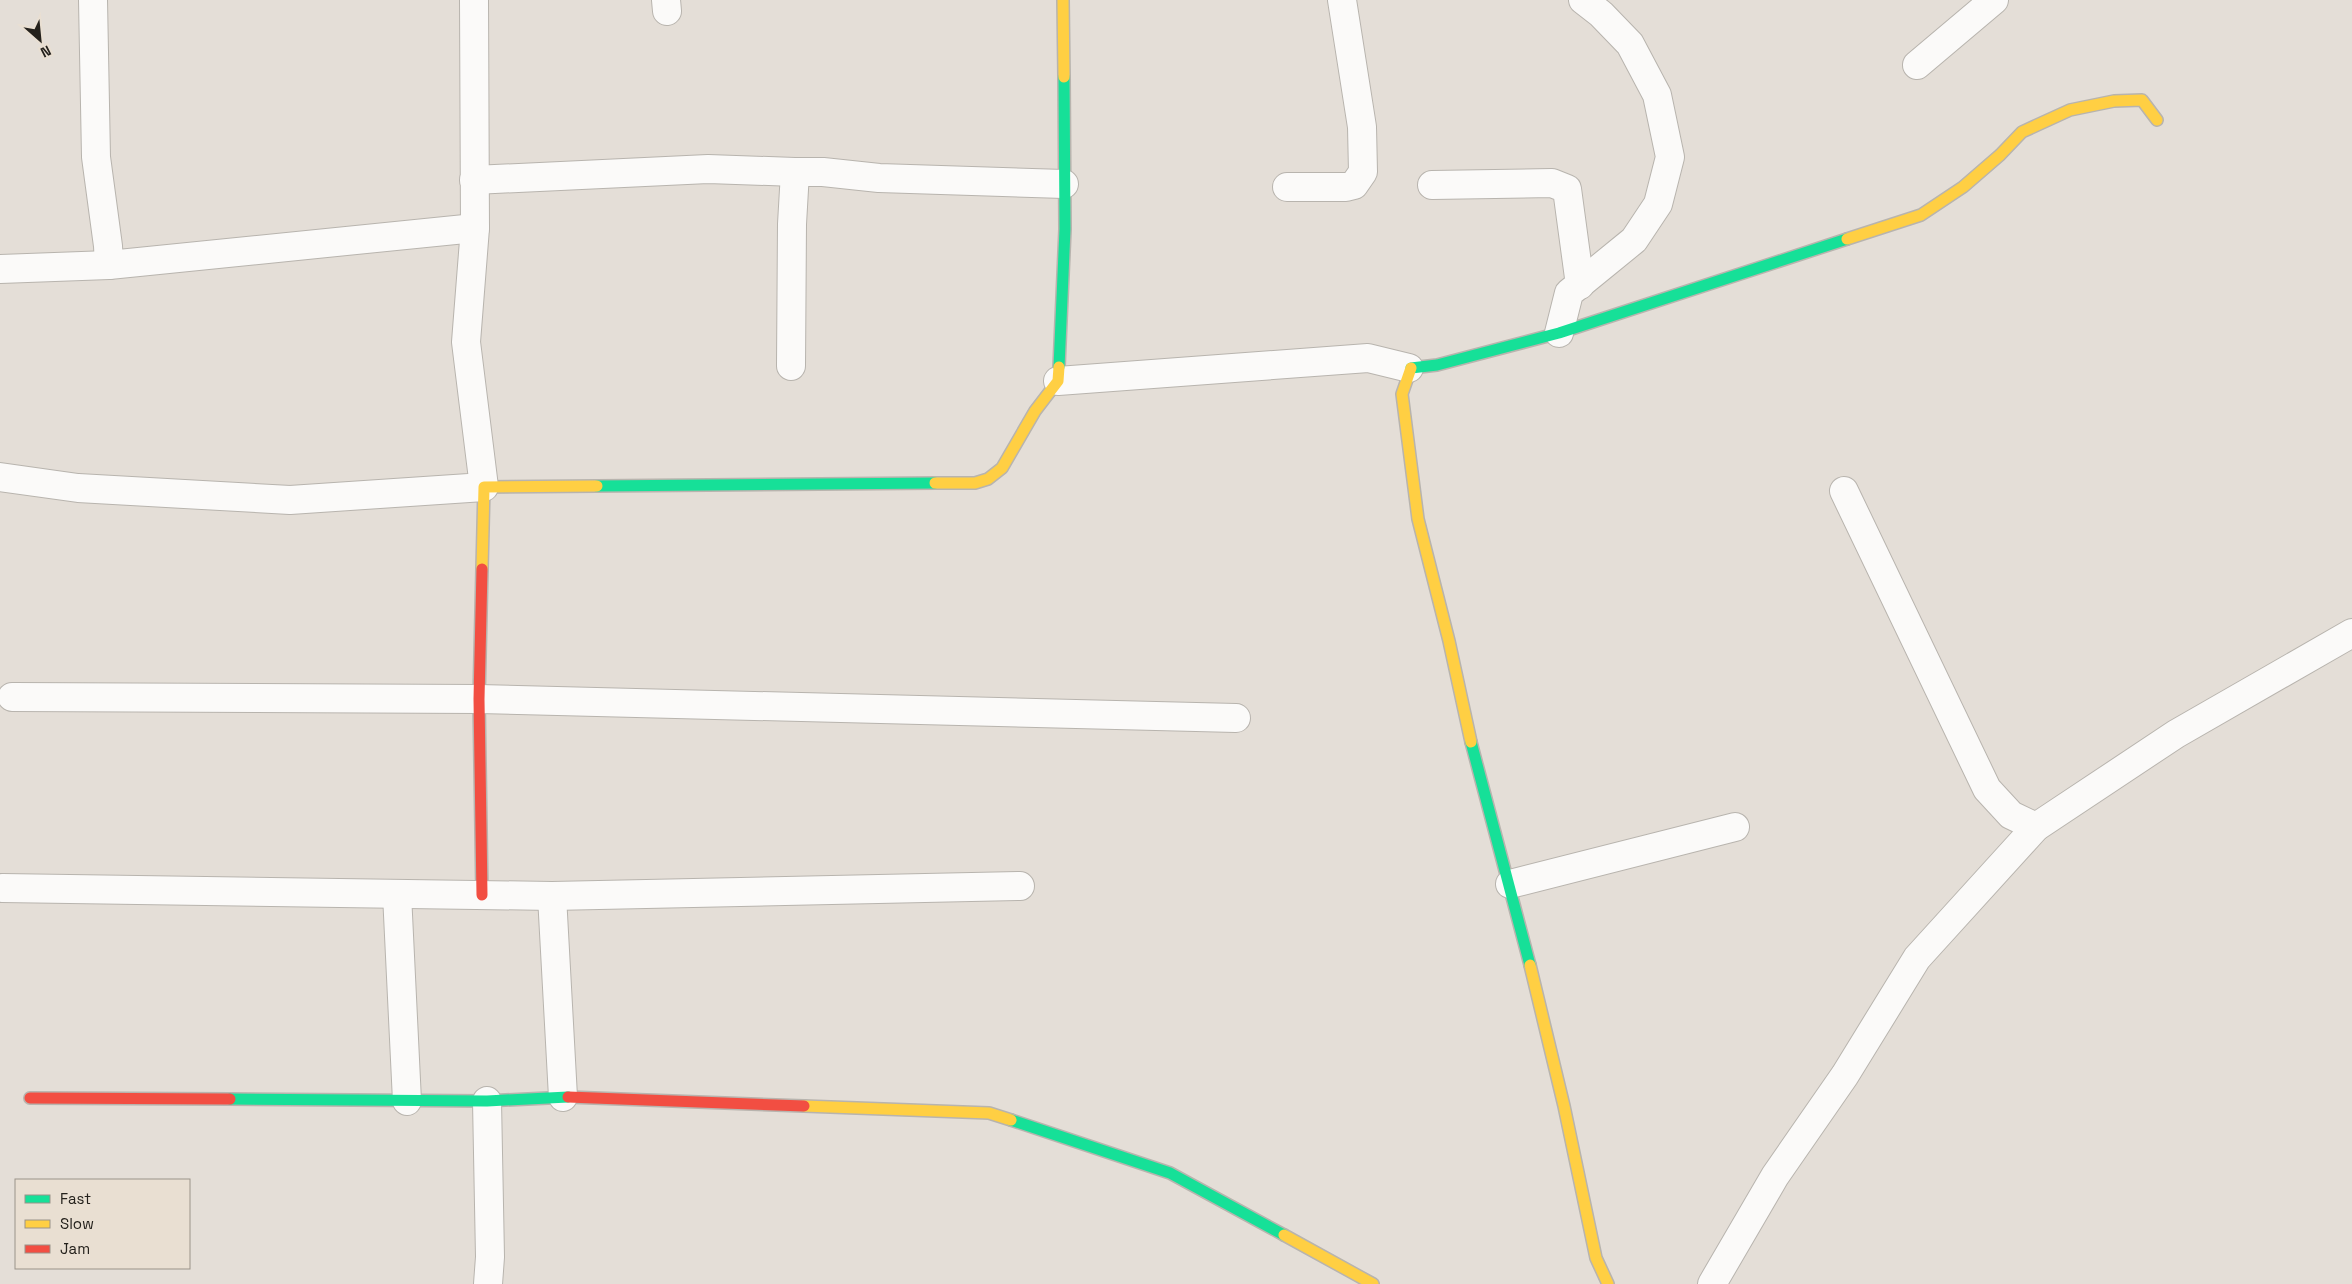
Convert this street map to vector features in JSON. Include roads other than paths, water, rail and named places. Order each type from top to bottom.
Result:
[{"type":"street","points":[[86,0],[96,157],[108,246],[108,265]]},
{"type":"street","points":[[474,0],[475,228],[466,342],[484,487],[479,699],[482,895]]},
{"type":"street","points":[[0,477],[78,488],[290,500],[484,487],[975,483],[988,479],[1002,468],[1036,411],[1058,381],[1065,229],[1063,0]]},
{"type":"street","points":[[1287,187],[1346,187],[1354,185],[1363,172],[1362,127],[1342,0]]},
{"type":"street","points":[[1559,333],[1569,293],[1634,240],[1658,204],[1670,157],[1657,95],[1630,44],[1601,14],[1583,0]]},
{"type":"street","points":[[1917,65],[1994,0]]},
{"type":"street","points":[[1058,381],[1368,358],[1409,368],[1436,365],[1559,333],[1921,215],[1963,187],[2000,156],[2022,132],[2070,110],[2114,101],[2142,100],[2157,120]]},
{"type":"street","points":[[474,180],[708,169],[823,172],[879,178],[1064,184]]},
{"type":"street","points":[[791,366],[792,224],[795,172]]},
{"type":"street","points":[[1432,185],[1552,183],[1567,189],[1580,285]]},
{"type":"street","points":[[0,270],[108,265],[475,228]]},
{"type":"street","points":[[1409,368],[1402,394],[1418,520],[1449,641],[1470,740],[1510,884],[1564,1106],[1596,1258],[1608,1284]]},
{"type":"street","points":[[1844,490],[1987,789],[2011,815],[2036,827]]},
{"type":"street","points":[[1712,1284],[1775,1176],[1845,1075],[1916,958],[2036,827],[2176,734],[2352,633]]},
{"type":"street","points":[[12,697],[479,699],[1236,718]]},
{"type":"street","points":[[1510,884],[1735,827]]},
{"type":"street","points":[[2,888],[552,896],[1020,886]]},
{"type":"street","points":[[397,894],[408,1101]]},
{"type":"street","points":[[552,896],[563,1097]]},
{"type":"street","points":[[30,1098],[486,1101],[563,1097],[989,1112],[1170,1173],[1373,1284]]},
{"type":"street","points":[[486,1101],[490,1257],[488,1284]]}]
